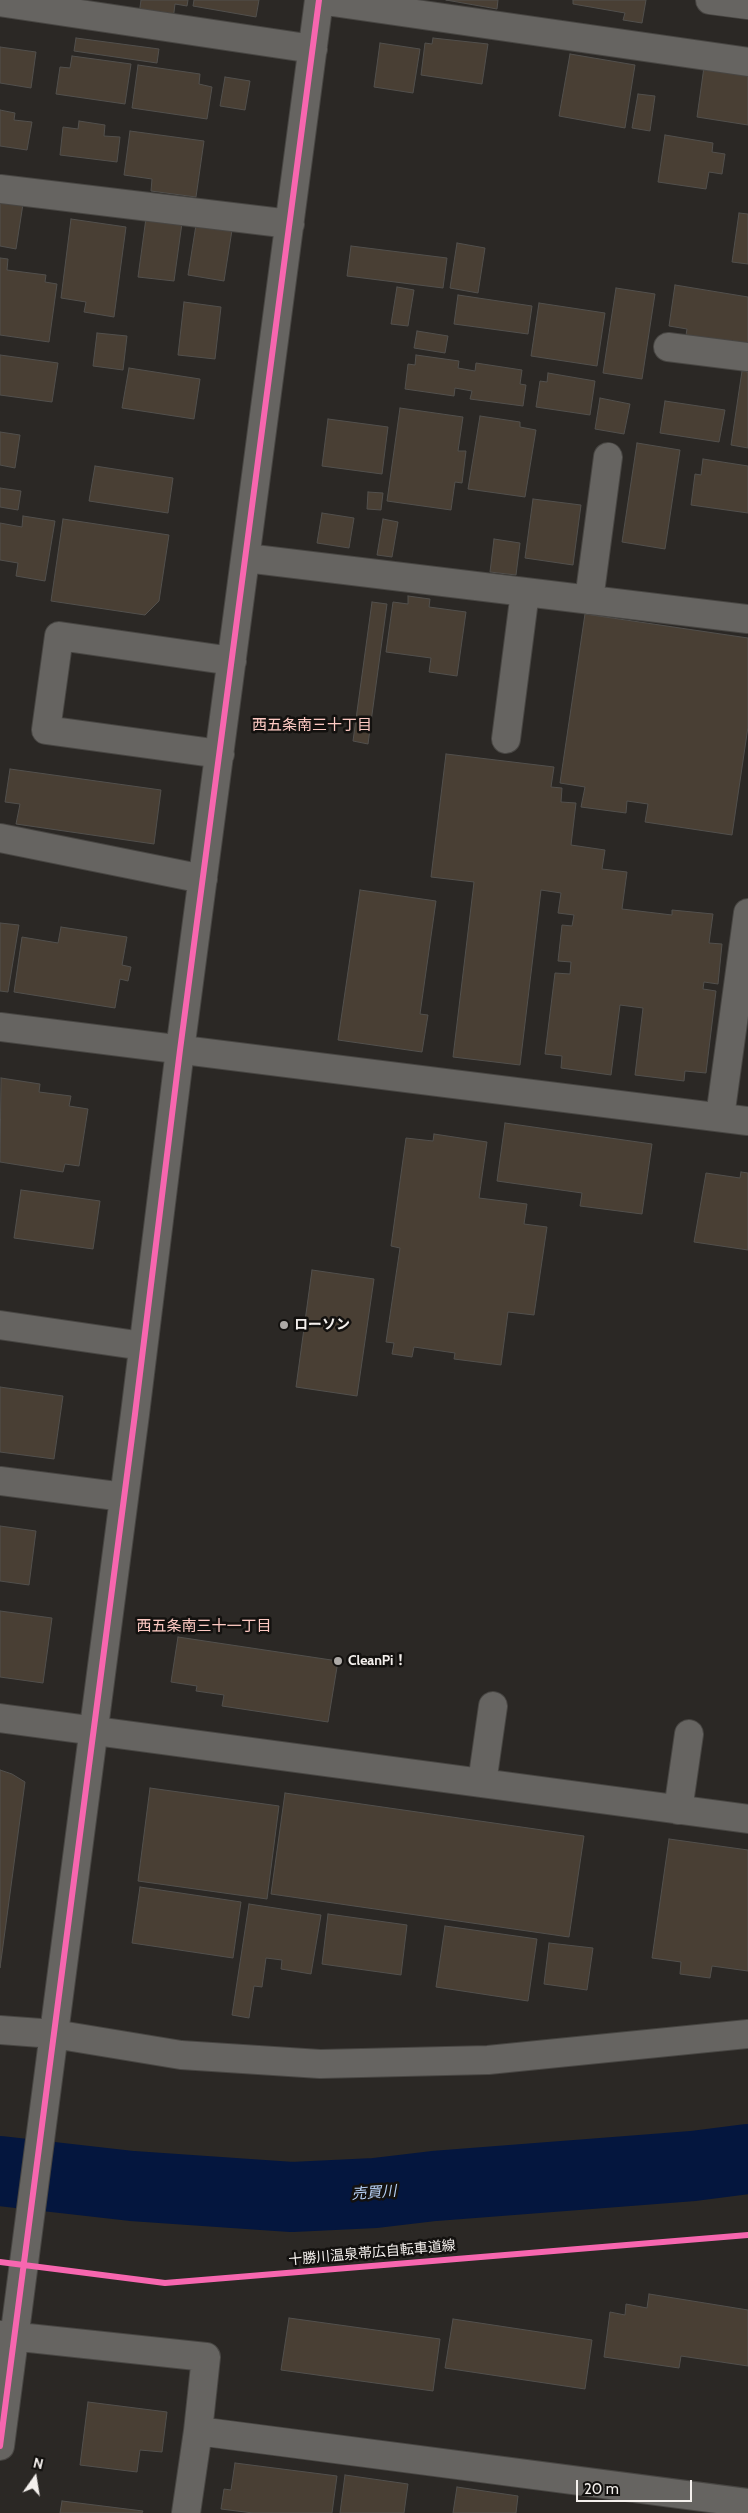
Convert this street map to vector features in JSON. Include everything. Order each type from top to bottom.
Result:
[{"type":"street","points":[[0,2446],[7,2336],[26,2244],[94,1730],[180,1050],[319,0],[748,62]]},
{"type":"street","points":[[710,0],[748,5]]},
{"type":"street","points":[[0,2],[313,49]]},
{"type":"street","points":[[0,188],[290,224]]},
{"type":"street","points":[[668,347],[748,357]]},
{"type":"street","points":[[589,600],[608,457]]},
{"type":"street","points":[[246,558],[748,619]]},
{"type":"street","points":[[506,739],[524,592]]},
{"type":"street","points":[[220,754],[46,730],[59,636],[232,661]]},
{"type":"street","points":[[0,838],[203,879]]},
{"type":"street","points":[[720,1117],[748,913]]},
{"type":"street","points":[[0,1027],[748,1121]]},
{"type":"street","points":[[0,1325],[143,1346]]},
{"type":"street","points":[[0,1480],[124,1497]]},
{"type":"street","points":[[482,1783],[493,1706]]},
{"type":"street","points":[[0,1718],[748,1819]]},
{"type":"street","points":[[678,1810],[689,1734]]},
{"type":"street","points":[[0,2030],[53,2040],[181,2055],[320,2064],[488,2060],[748,2034]]},
{"type":"street","points":[[7,2336],[206,2357],[186,2513]]},
{"type":"street","points":[[198,2431],[748,2503]]},
{"type":"building","points":[[141,0],[188,0],[187,6],[175,4],[173,20],[139,15]]},
{"type":"building","points":[[194,0],[259,0],[256,17],[193,6]]},
{"type":"building","points":[[446,0],[498,0],[497,9]]},
{"type":"building","points":[[573,0],[646,0],[642,23],[623,20],[625,13],[573,4]]},
{"type":"building","points":[[76,38],[159,49],[157,63],[74,51]]},
{"type":"building","points":[[433,38],[488,44],[482,84],[421,75],[425,43],[432,44]]},
{"type":"building","points":[[380,43],[420,49],[413,93],[374,87]]},
{"type":"building","points":[[0,47],[36,52],[31,88],[0,83]]},
{"type":"building","points":[[570,54],[635,65],[625,128],[559,116]]},
{"type":"building","points":[[72,56],[131,64],[125,104],[56,94],[60,67],[70,68]]},
{"type":"building","points":[[138,65],[200,74],[199,84],[212,87],[207,119],[132,108]]},
{"type":"building","points":[[704,67],[748,74],[748,125],[697,117]]},
{"type":"building","points":[[225,77],[250,81],[245,110],[220,106]]},
{"type":"building","points":[[638,94],[655,96],[650,131],[632,128]]},
{"type":"building","points":[[0,110],[15,113],[14,120],[32,122],[27,150],[0,146]]},
{"type":"building","points":[[79,121],[105,125],[104,136],[120,137],[117,162],[60,155],[63,127],[78,129]]},
{"type":"building","points":[[130,131],[204,141],[196,197],[151,191],[152,179],[124,175]]},
{"type":"building","points":[[665,135],[713,143],[712,152],[725,154],[722,174],[709,172],[706,189],[658,182]]},
{"type":"building","points":[[0,200],[23,204],[16,249],[0,246]]},
{"type":"building","points":[[739,213],[748,214],[748,264],[732,262]]},
{"type":"building","points":[[146,218],[182,223],[174,281],[138,277]]},
{"type":"building","points":[[71,219],[126,227],[114,317],[84,312],[86,302],[61,298]]},
{"type":"building","points":[[196,225],[232,230],[224,281],[188,275]]},
{"type":"building","points":[[457,243],[485,248],[478,293],[450,288]]},
{"type":"building","points":[[351,246],[447,258],[443,288],[347,276]]},
{"type":"building","points":[[0,258],[8,259],[7,270],[46,275],[45,282],[57,284],[49,342],[0,335]]},
{"type":"building","points":[[675,285],[748,297],[748,344],[686,335],[687,329],[669,326]]},
{"type":"building","points":[[397,287],[414,290],[408,326],[391,324]]},
{"type":"building","points":[[616,288],[655,294],[642,379],[603,373]]},
{"type":"building","points":[[458,295],[532,306],[528,334],[454,324]]},
{"type":"building","points":[[184,302],[221,307],[215,359],[178,355]]},
{"type":"building","points":[[539,303],[605,313],[597,366],[531,356]]},
{"type":"building","points":[[417,331],[448,336],[445,353],[414,348]]},
{"type":"building","points":[[97,333],[127,336],[123,370],[93,366]]},
{"type":"building","points":[[0,355],[58,363],[52,402],[0,395]]},
{"type":"building","points":[[416,355],[459,361],[458,368],[475,371],[476,363],[522,370],[520,384],[526,385],[523,406],[470,399],[472,391],[455,388],[454,396],[405,389],[408,364],[415,365]]},
{"type":"building","points":[[129,368],[200,379],[194,419],[122,408]]},
{"type":"building","points":[[742,371],[748,372],[748,448],[731,445]]},
{"type":"building","points":[[548,373],[595,381],[590,415],[536,407],[540,381],[547,382]]},
{"type":"building","points":[[600,398],[630,404],[624,434],[595,429]]},
{"type":"building","points":[[665,401],[725,410],[719,442],[660,433]]},
{"type":"building","points":[[400,408],[463,417],[458,451],[466,451],[462,483],[455,482],[451,510],[387,501]]},
{"type":"building","points":[[480,416],[520,422],[520,427],[536,430],[525,497],[468,489]]},
{"type":"building","points":[[328,419],[388,427],[382,474],[322,466]]},
{"type":"building","points":[[0,432],[20,435],[15,468],[0,465]]},
{"type":"building","points":[[637,443],[680,450],[665,549],[622,542]]},
{"type":"building","points":[[703,459],[748,466],[748,513],[691,505],[695,474],[701,475]]},
{"type":"building","points":[[95,466],[173,478],[168,513],[89,501]]},
{"type":"building","points":[[0,488],[21,491],[18,510],[0,507]]},
{"type":"building","points":[[368,492],[383,493],[381,510],[367,509]]},
{"type":"building","points":[[533,499],[581,505],[573,565],[525,558]]},
{"type":"building","points":[[322,513],[354,518],[349,548],[317,543]]},
{"type":"building","points":[[23,516],[55,521],[45,581],[16,576],[18,563],[0,560],[0,523],[22,527]]},
{"type":"building","points":[[63,519],[169,535],[159,601],[145,615],[51,601]]},
{"type":"building","points":[[383,519],[398,522],[392,557],[377,555]]},
{"type":"building","points":[[494,539],[520,543],[516,575],[490,572]]},
{"type":"building","points":[[408,596],[430,599],[429,607],[466,612],[457,676],[429,672],[431,658],[386,652],[393,602],[408,604]]},
{"type":"building","points":[[372,602],[387,604],[368,744],[353,741]]},
{"type":"building","points":[[585,614],[748,638],[748,727],[732,835],[645,822],[648,804],[627,801],[626,813],[581,807],[585,787],[560,783]]},
{"type":"building","points":[[446,754],[554,767],[551,787],[562,788],[561,802],[576,803],[571,845],[605,850],[602,869],[627,872],[622,909],[672,915],[672,910],[713,914],[709,943],[722,944],[718,984],[704,982],[703,989],[716,991],[706,1073],[685,1071],[684,1081],[635,1075],[643,1008],[620,1005],[611,1075],[561,1068],[562,1056],[545,1054],[555,973],[570,974],[571,962],[558,961],[562,925],[572,926],[574,915],[558,913],[561,893],[541,890],[520,1065],[453,1057],[474,882],[431,877]]},
{"type":"building","points":[[10,769],[161,790],[154,844],[16,824],[20,804],[5,802]]},
{"type":"building","points":[[360,890],[436,901],[420,1014],[428,1015],[422,1052],[338,1040]]},
{"type":"building","points":[[0,923],[19,925],[8,992],[0,991]]},
{"type":"building","points":[[61,927],[127,937],[122,965],[131,967],[128,981],[120,979],[115,1008],[14,992],[22,937],[58,943]]},
{"type":"building","points":[[1,1078],[40,1084],[39,1092],[71,1096],[69,1106],[88,1109],[79,1166],[65,1164],[63,1172],[0,1162]]},
{"type":"building","points":[[505,1123],[652,1144],[642,1214],[580,1206],[582,1193],[497,1181]]},
{"type":"building","points":[[434,1134],[487,1142],[479,1198],[527,1204],[524,1224],[547,1227],[534,1315],[508,1312],[501,1365],[454,1359],[455,1353],[414,1347],[412,1357],[392,1354],[394,1343],[386,1342],[400,1248],[391,1246],[406,1138],[433,1141]]},
{"type":"building","points":[[741,1172],[748,1173],[748,1250],[694,1242],[706,1173],[740,1178]]},
{"type":"building","points":[[21,1190],[100,1201],[93,1249],[14,1238]]},
{"type":"building","points":[[312,1270],[374,1279],[357,1396],[296,1387]]},
{"type":"building","points":[[0,1387],[63,1396],[54,1459],[0,1452]]},
{"type":"building","points":[[0,1526],[36,1531],[29,1585],[0,1581]]},
{"type":"building","points":[[0,1611],[52,1618],[43,1683],[0,1677]]},
{"type":"building","points":[[178,1637],[338,1661],[328,1722],[222,1706],[224,1695],[196,1691],[197,1686],[171,1682]]},
{"type":"building","points":[[0,1770],[12,1774],[25,1782],[0,1968]]},
{"type":"building","points":[[150,1788],[279,1806],[267,1899],[138,1881]]},
{"type":"building","points":[[285,1793],[584,1836],[569,1937],[271,1894]]},
{"type":"building","points":[[669,1839],[748,1850],[748,1971],[712,1966],[710,1978],[680,1974],[681,1962],[652,1958]]},
{"type":"building","points":[[140,1887],[241,1902],[233,1958],[132,1943]]},
{"type":"building","points":[[249,1904],[321,1915],[311,1974],[281,1969],[282,1960],[266,1958],[262,1987],[254,1986],[249,2018],[232,2015]]},
{"type":"building","points":[[328,1914],[407,1925],[401,1975],[322,1964]]},
{"type":"building","points":[[445,1926],[537,1939],[528,2001],[436,1987]]},
{"type":"building","points":[[549,1943],[593,1948],[587,1990],[544,1984]]},
{"type":"building","points":[[649,2294],[748,2310],[748,2366],[681,2356],[679,2368],[604,2357],[610,2312],[625,2315],[626,2304],[647,2308]]},
{"type":"building","points":[[289,2318],[440,2339],[433,2391],[281,2370]]},
{"type":"building","points":[[453,2319],[592,2340],[585,2389],[445,2368]]},
{"type":"building","points":[[88,2402],[167,2412],[162,2452],[140,2450],[137,2472],[80,2465]]},
{"type":"building","points":[[235,2463],[337,2476],[332,2513],[253,2513],[221,2509],[224,2489],[231,2490]]},
{"type":"building","points":[[345,2475],[408,2484],[404,2513],[340,2513]]},
{"type":"building","points":[[457,2487],[518,2496],[516,2513],[453,2513]]},
{"type":"building","points":[[62,2501],[143,2511],[142,2513],[60,2513]]},
{"type":"waterway","name":"売買川","points":[[0,2171],[132,2186],[292,2197],[375,2193],[434,2186],[693,2166],[748,2159]]},
{"type":"cycle path","points":[[0,2446],[135,1414],[180,1050],[319,0]]},
{"type":"cycle path","name":"十勝川温泉帯広自転車道線","points":[[0,2262],[165,2283],[748,2235]]},
{"type":"place","name":"ローソン","points":[[284,1325]]},
{"type":"place","name":"CleanPi！","points":[[338,1661]]},
{"type":"district","name":"西五条南三十丁目","points":[[312,726]]},
{"type":"district","name":"西五条南三十一丁目","points":[[204,1627]]}]
